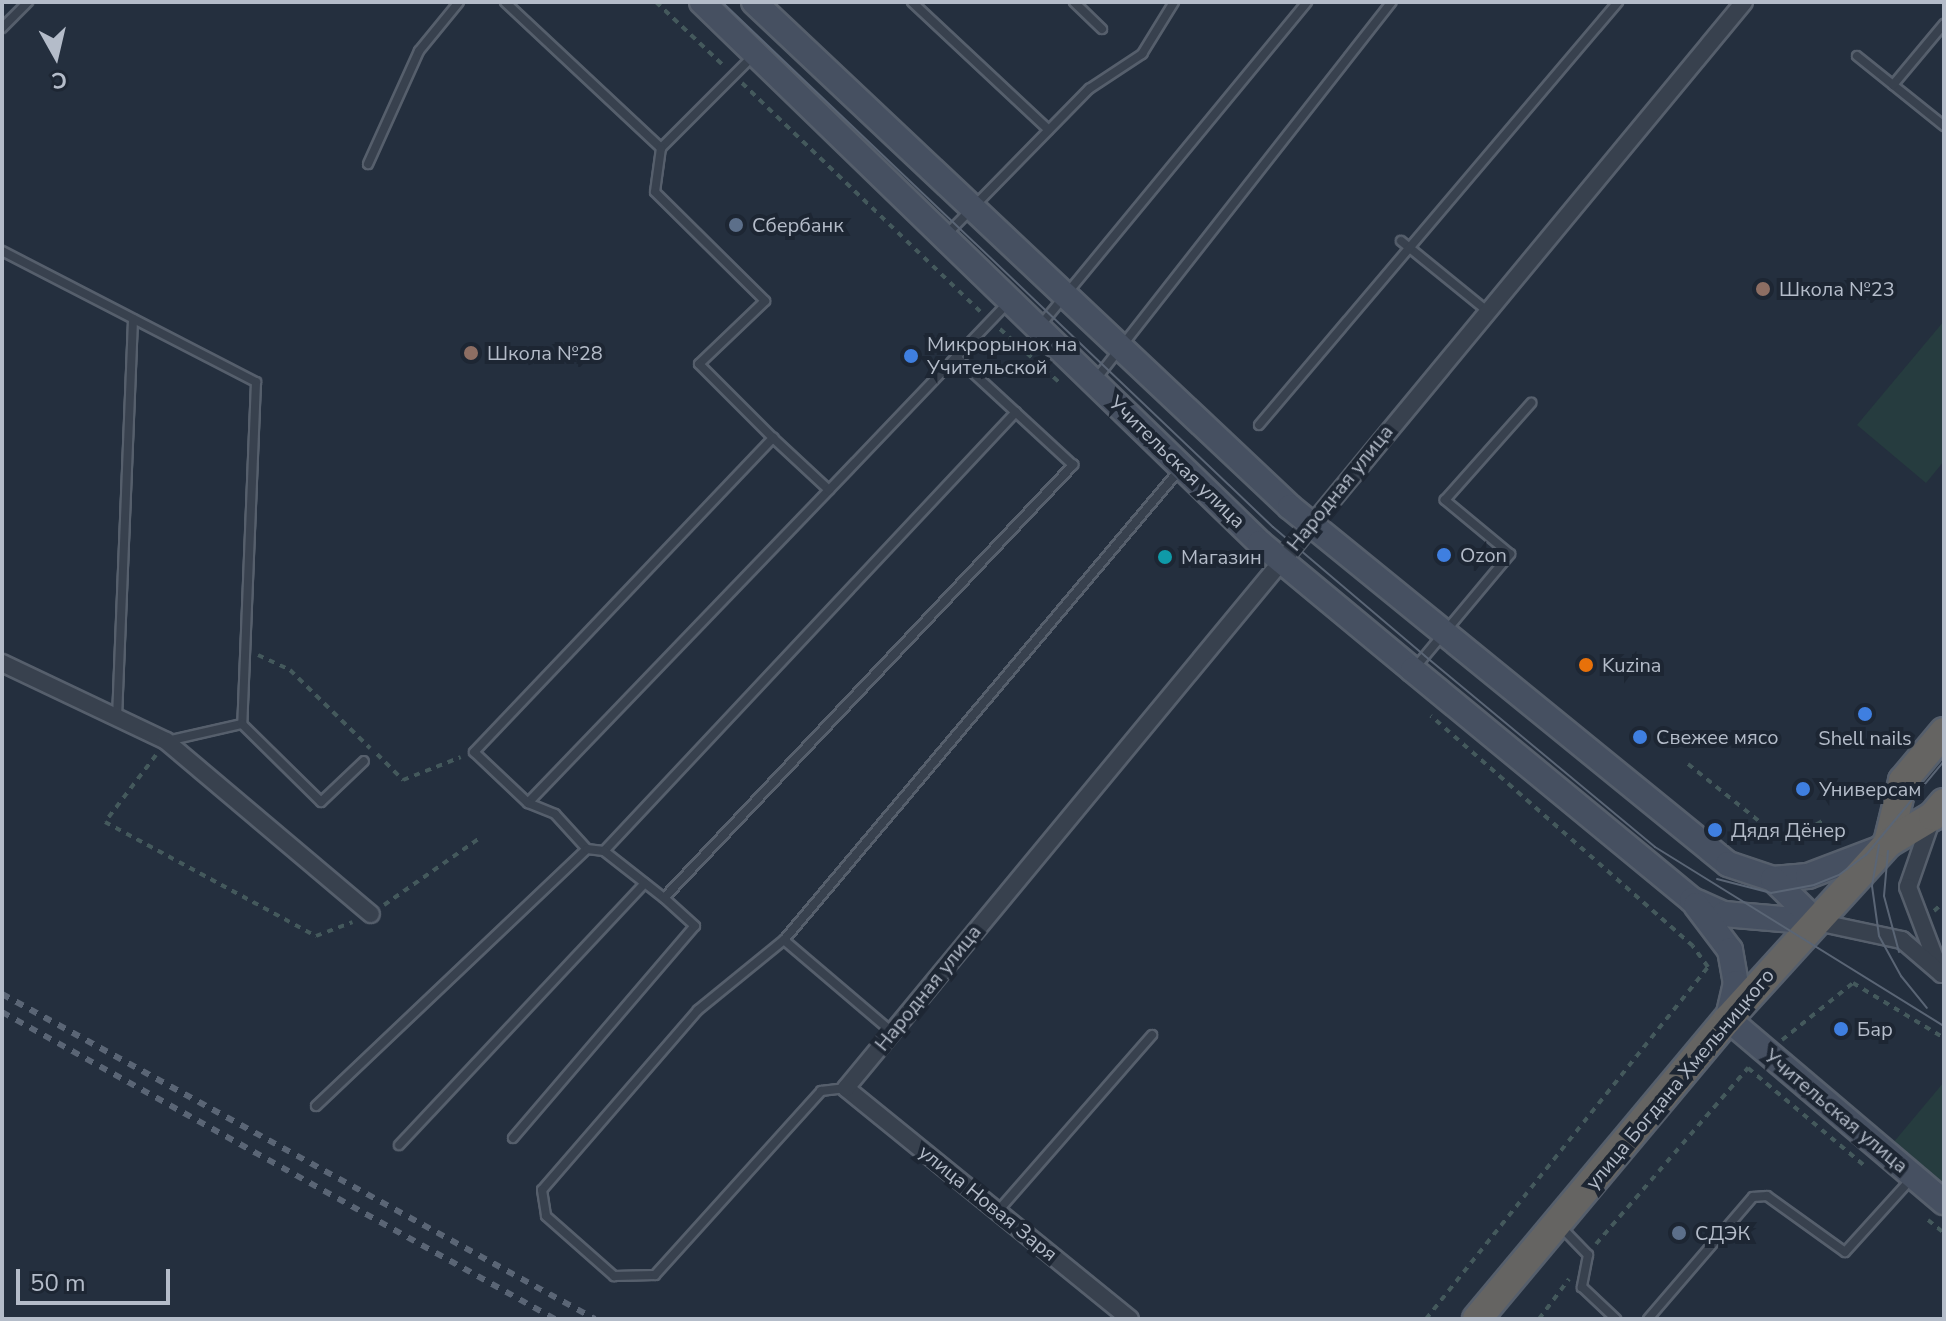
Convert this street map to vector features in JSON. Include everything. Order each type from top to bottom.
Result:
[{"type":"highway","name":"улица Богдана Хмельницкого","points":[[1888,843],[1903,781],[1944,732]]},
{"type":"highway","name":"улица Богдана Хмельницкого","points":[[1477,1319],[1728,1019],[1888,843],[1938,809]]},
{"type":"main road","name":"Учительская улица","points":[[702,2],[1040,327],[1181,468],[1280,560],[1413,670],[1692,900],[1724,914],[1817,922]]},
{"type":"main road","points":[[754,2],[971,210],[1310,524],[1728,864],[1773,879],[1817,922]]},
{"type":"main road","points":[[1773,879],[1842,866],[1888,843]]},
{"type":"main road","points":[[1692,900],[1730,950],[1736,983],[1728,1019]]},
{"type":"main road","name":"Учительская улица","points":[[1728,1019],[1757,1060],[1906,1185],[1944,1202]]},
{"type":"street","name":"Народная улица","points":[[846,1088],[1486,310],[1744,2]]},
{"type":"street","points":[[2,663],[166,741],[371,914]]},
{"type":"street","points":[[1938,809],[1908,887],[1943,975]]},
{"type":"street","name":"Учительская улица","points":[[1817,922],[1902,940],[1943,975]]},
{"type":"street","name":"улица Новая Заря","points":[[846,1088],[1130,1319]]},
{"type":"lane","points":[[2,28],[28,2]]},
{"type":"lane","points":[[368,164],[419,51],[459,2]]},
{"type":"lane","points":[[505,2],[661,148]]},
{"type":"lane","points":[[912,2],[1049,130]]},
{"type":"lane","points":[[1074,2],[1102,29]]},
{"type":"lane","points":[[1040,327],[1307,2]]},
{"type":"lane","points":[[1094,381],[1392,2]]},
{"type":"lane","points":[[1259,425],[1618,2]]},
{"type":"lane","points":[[945,237],[1089,89],[1142,54],[1177,4]]},
{"type":"lane","points":[[1893,85],[1944,24]]},
{"type":"lane","points":[[755,53],[661,148],[655,192],[765,301],[699,364],[829,490]]},
{"type":"lane","points":[[1857,56],[1944,126]]},
{"type":"lane","points":[[1401,241],[1486,310]]},
{"type":"lane","points":[[2,251],[256,382],[242,724],[321,802],[364,761]]},
{"type":"lane","points":[[528,803],[1011,300]]},
{"type":"lane","points":[[117,718],[133,319]]},
{"type":"lane","points":[[664,898],[1073,465],[956,357]]},
{"type":"lane","points":[[1413,670],[1510,554],[1445,500],[1531,403]]},
{"type":"lane","points":[[604,851],[1016,412]]},
{"type":"lane","points":[[513,1138],[695,926],[604,851],[587,849],[555,814],[528,803],[474,752],[773,438]]},
{"type":"lane","points":[[846,1088],[821,1091],[655,1275],[614,1276],[546,1216],[542,1190],[698,1010],[784,940],[1181,468]]},
{"type":"lane","points":[[166,741],[242,724]]},
{"type":"lane","points":[[316,1106],[587,849]]},
{"type":"lane","points":[[399,1145],[645,883]]},
{"type":"lane","points":[[784,940],[892,1032]]},
{"type":"lane","points":[[998,1211],[1152,1035]]},
{"type":"lane","points":[[1648,1319],[1753,1197],[1767,1196],[1845,1252],[1906,1185]]},
{"type":"lane","points":[[1558,1223],[1588,1255],[1582,1287],[1616,1319]]},
{"type":"path","points":[[245,650],[290,670],[403,780],[474,752]]},
{"type":"path","points":[[166,741],[105,822],[316,936],[371,914],[481,837]]},
{"type":"path","points":[[1688,764],[1785,842],[1824,820]]},
{"type":"path","points":[[1426,1319],[1708,967],[1693,946],[1501,777]]},
{"type":"path","points":[[1934,911],[1944,902]]},
{"type":"path","points":[[1539,1319],[1588,1255],[1757,1060],[1853,983],[1944,1038]]},
{"type":"path","points":[[1757,1060],[1906,1185],[1944,1233]]},
{"type":"green space","points":[[1944,321],[1944,461],[1926,483],[1857,425]]},
{"type":"green space","points":[[1944,1082],[1944,1186],[1893,1143]]},
{"type":"tram line","points":[[722,2],[1273,527],[1425,656],[1655,847],[1944,1026]]},
{"type":"tram line","points":[[1717,879],[1771,893],[1814,885],[1839,875],[1866,855],[1944,761]]},
{"type":"tram line","points":[[1879,845],[1872,886],[1879,936],[1901,976],[1927,1008]]},
{"type":"tram line","points":[[1888,851],[1884,896],[1899,952]]},
{"type":"railway","points":[[2,994],[595,1319]]},
{"type":"railway","points":[[2,1012],[555,1319]]},
{"type":"place","name":"Сбербанк","points":[[736,225]]},
{"type":"place","name":"Школа №23","points":[[1763,289]]},
{"type":"place","name":"Школа №28","points":[[471,353]]},
{"type":"place","name":"Микрорынок на Учительской","points":[[911,356]]},
{"type":"place","name":"Ozon","points":[[1444,555]]},
{"type":"place","name":"Магазин","points":[[1165,557]]},
{"type":"place","name":"Kuzina","points":[[1586,665]]},
{"type":"place","name":"Shell nails","points":[[1865,714]]},
{"type":"place","name":"Свежее мясо","points":[[1640,737]]},
{"type":"place","name":"Универсам","points":[[1803,789]]},
{"type":"place","name":"Дядя Дёнер","points":[[1715,830]]},
{"type":"place","name":"Бар","points":[[1841,1029]]},
{"type":"place","name":"СДЭК","points":[[1679,1233]]}]
